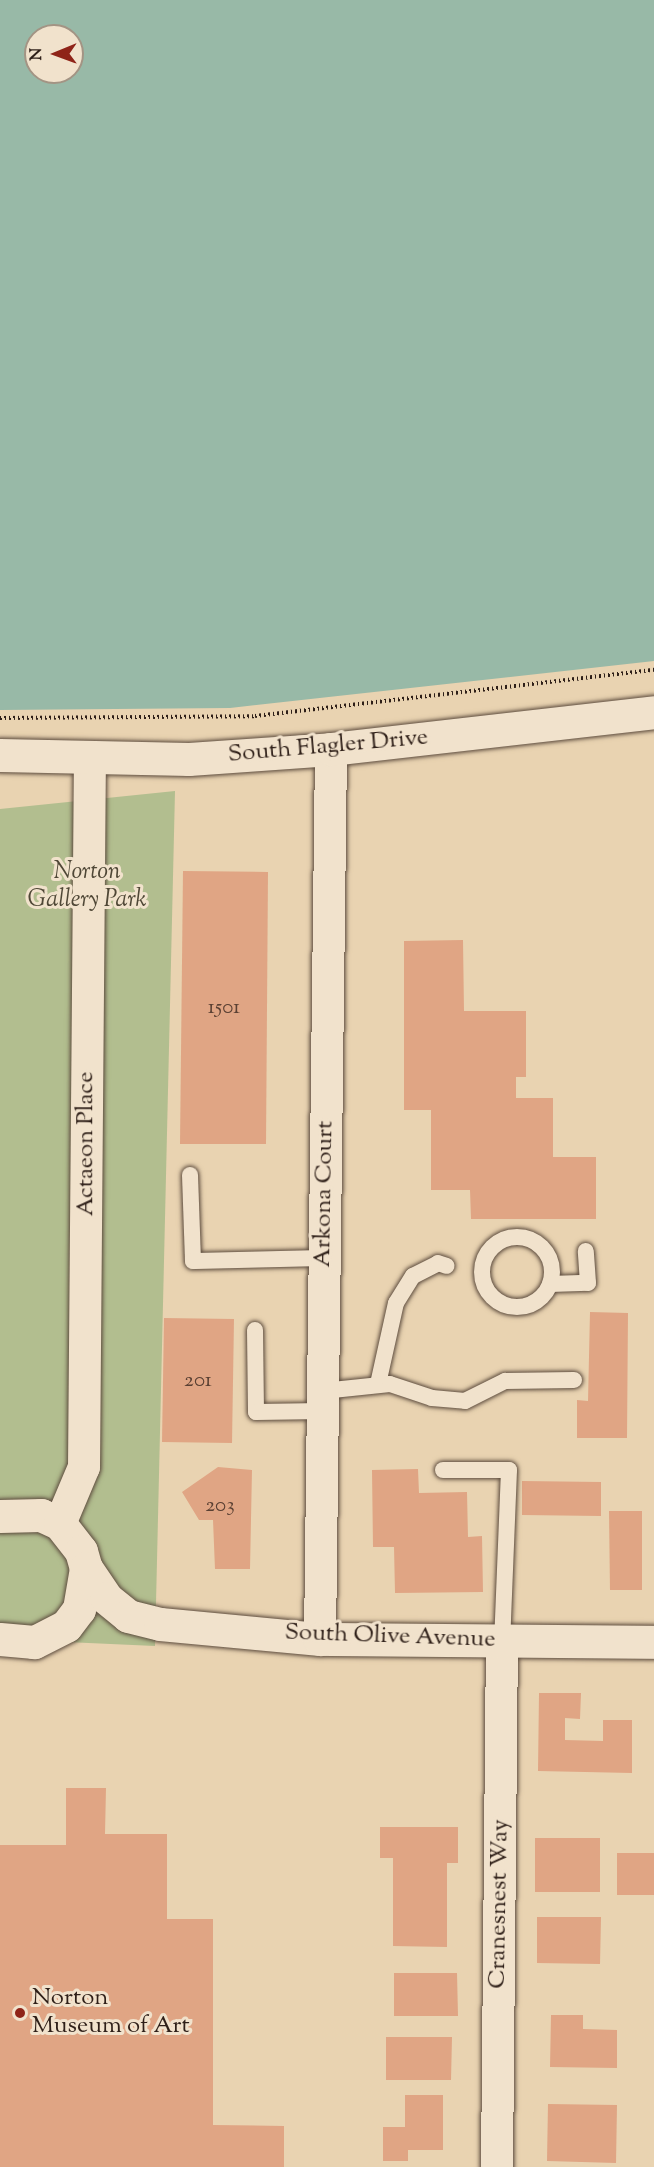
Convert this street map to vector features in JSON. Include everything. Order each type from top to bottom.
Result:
[{"type":"street","name":"South Flagler Drive","points":[[0,755],[189,759],[331,749],[654,712]]},
{"type":"street","name":"Arkona Court","points":[[320,1639],[331,749]]},
{"type":"street","name":"Actaeon Place","points":[[60,1524],[84,1467],[90,758]]},
{"type":"street","points":[[0,1516],[20,1512],[60,1524],[76,1543],[86,1568],[106,1598],[128,1616]]},
{"type":"street","points":[[66,1626],[79,1609],[86,1568]]},
{"type":"street","name":"South Olive Avenue","points":[[0,1639],[34,1642],[66,1626],[128,1616],[320,1639],[654,1642]]},
{"type":"street","name":"Cranesnest Way","points":[[497,2167],[502,1641]]},
{"type":"lane","points":[[190,1175],[193,1261],[325,1258]]},
{"type":"lane","points":[[525,1238],[544,1250],[550,1284],[537,1302],[515,1308],[494,1300],[477,1278],[492,1248],[525,1238]]},
{"type":"lane","points":[[550,1284],[588,1283],[586,1251]]},
{"type":"lane","points":[[378,1384],[396,1303],[413,1276],[438,1263],[447,1266]]},
{"type":"lane","points":[[255,1330],[256,1412],[323,1401],[378,1384],[465,1401],[504,1381],[574,1380]]},
{"type":"lane","points":[[443,1470],[509,1470],[502,1641]]},
{"type":"path","points":[[0,718],[255,716],[654,670]]},
{"type":"green space","name":"Norton Gallery Park","points":[[175,791],[155,1646],[0,1639],[0,809]]},
{"type":"shaded area","points":[[0,0],[654,0],[654,661],[230,708],[0,710]]},
{"type":"building","points":[[183,871],[268,872],[266,1144],[180,1144]]},
{"type":"building","points":[[463,940],[464,1011],[526,1011],[526,1077],[516,1077],[516,1098],[553,1098],[553,1157],[596,1157],[596,1219],[471,1219],[470,1190],[431,1190],[431,1110],[404,1110],[404,941]]},
{"type":"building","points":[[590,1312],[628,1313],[627,1438],[577,1438],[577,1400],[588,1401]]},
{"type":"building","points":[[164,1318],[234,1319],[232,1443],[162,1442]]},
{"type":"building","points":[[218,1467],[252,1470],[250,1569],[215,1569],[213,1520],[199,1520],[182,1492]]},
{"type":"building","points":[[418,1469],[419,1493],[467,1492],[468,1537],[482,1536],[483,1592],[395,1593],[394,1547],[373,1547],[372,1470]]},
{"type":"building","points":[[522,1481],[601,1482],[601,1516],[522,1515]]},
{"type":"building","points":[[609,1511],[642,1511],[642,1590],[610,1590]]},
{"type":"building","points":[[539,1693],[581,1693],[580,1719],[565,1718],[565,1740],[603,1741],[603,1720],[632,1720],[632,1773],[538,1771]]},
{"type":"building","points":[[66,1788],[106,1788],[105,1834],[167,1834],[167,1919],[213,1919],[213,2125],[284,2126],[284,2167],[0,2167],[0,1845],[66,1845]]},
{"type":"building","points":[[380,1827],[458,1827],[458,1863],[447,1863],[447,1947],[393,1946],[393,1858],[380,1858]]},
{"type":"building","points":[[535,1838],[600,1838],[600,1892],[535,1892]]},
{"type":"building","points":[[617,1853],[654,1853],[654,1895],[617,1895]]},
{"type":"building","points":[[537,1917],[601,1917],[600,1964],[537,1963]]},
{"type":"building","points":[[394,1973],[457,1973],[458,2016],[394,2016]]},
{"type":"building","points":[[551,2015],[583,2015],[583,2029],[617,2030],[617,2068],[550,2067]]},
{"type":"building","points":[[386,2037],[452,2037],[451,2080],[386,2080]]},
{"type":"building","points":[[405,2095],[443,2095],[443,2150],[408,2150],[408,2161],[383,2161],[383,2127],[405,2127]]},
{"type":"building","points":[[548,2104],[617,2105],[616,2163],[547,2161]]},
{"type":"place","name":"Norton Museum of Art","points":[[20,2013]]}]
